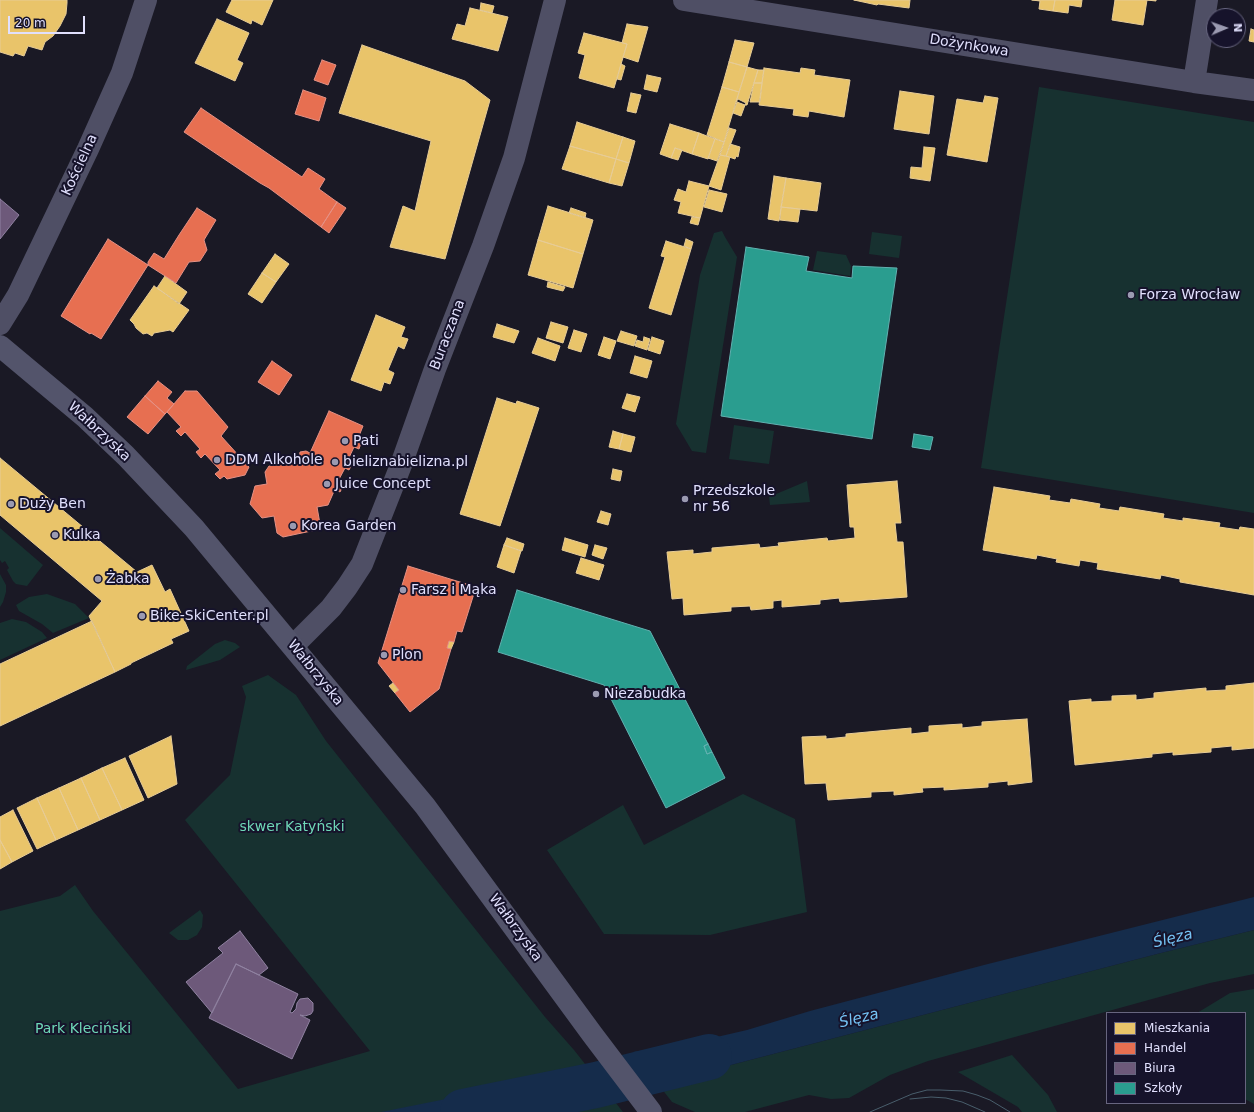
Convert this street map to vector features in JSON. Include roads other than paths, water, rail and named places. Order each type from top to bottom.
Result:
[{"type":"street","name":"Kościelna","points":[[0,324],[18,295],[116,87],[146,0]]},
{"type":"street","name":"Buraczana","points":[[293,646],[331,608],[362,564],[483,246],[514,158],[555,0]]},
{"type":"street","name":"Dożynkowa","points":[[684,0],[1194,82],[1254,90]]},
{"type":"street","points":[[1194,82],[1207,0]]},
{"type":"street","name":"Wałbrzyska","points":[[0,346],[85,417],[126,456],[194,528],[425,806],[651,1112]]},
{"type":"water","points":[[1254,897],[1254,930],[658,1084],[633,1052],[644,1050],[656,1051],[747,1030],[810,1011],[984,965]]},
{"type":"water","points":[[589,1069],[612,1098],[552,1112],[381,1112],[581,1072]]},
{"type":"waterway","name":"Ślęza","points":[[463,1112],[596,1085],[709,1057]]},
{"type":"tram line","points":[[870,1112],[912,1094],[927,1090],[963,1091],[990,1100],[1010,1112]]},
{"type":"tram line","points":[[910,1099],[931,1097],[946,1098],[962,1102],[985,1112]]},
{"type":"place","name":"Forza Wrocław","points":[[1131,295]]},
{"type":"place","name":"Pati","points":[[345,441]]},
{"type":"place","name":"DDM Alkohole","points":[[217,460]]},
{"type":"place","name":"bieliznabielizna.pl","points":[[335,462]]},
{"type":"place","name":"Juice Concept","points":[[327,484]]},
{"type":"place","name":"Przedszkole nr 56","points":[[685,499]]},
{"type":"place","name":"Duży Ben","points":[[11,504]]},
{"type":"place","name":"Korea Garden","points":[[293,526]]},
{"type":"place","name":"Kulka","points":[[55,535]]},
{"type":"place","name":"Żabka","points":[[98,579]]},
{"type":"place","name":"Farsz i Mąka","points":[[403,590]]},
{"type":"place","name":"Bike-SkiCenter.pl","points":[[142,616]]},
{"type":"place","name":"Plon","points":[[384,655]]},
{"type":"place","name":"Niezabudka","points":[[596,694]]},
{"type":"park label","name":"skwer Katyński","points":[[292,827]]},
{"type":"park label","name":"Park Kleciński","points":[[83,1029]]}]
